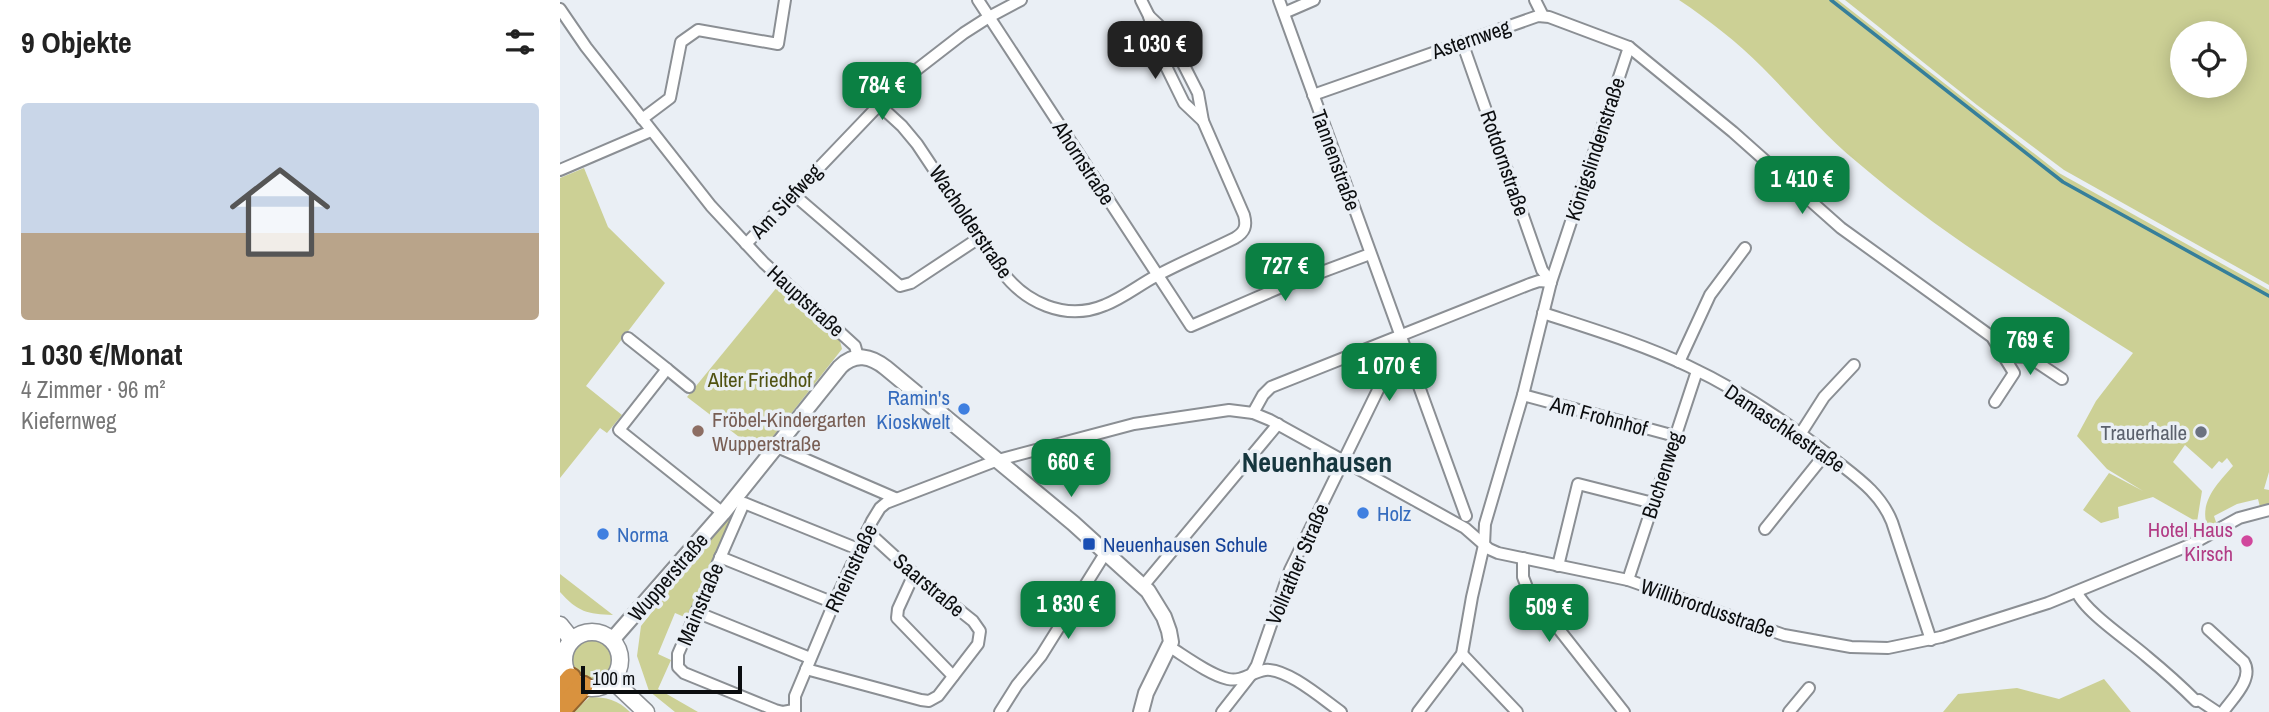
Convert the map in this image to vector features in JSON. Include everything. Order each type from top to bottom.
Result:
[{"type":"highway","points":[[560,711],[571,685]]},
{"type":"main road","points":[[560,625],[572,640]]},
{"type":"main road","points":[[592,632],[612,640],[619,660],[611,679],[602,685],[571,685],[564,657],[572,640],[581,634],[592,632]]},
{"type":"main road","points":[[611,679],[646,712]]},
{"type":"street","points":[[642,119],[670,98],[681,42],[698,30],[778,44],[785,0]]},
{"type":"street","name":"Ahornstraße","points":[[978,0],[1191,326],[1289,284],[1370,254]]},
{"type":"street","name":"Am Siefweg","points":[[746,244],[878,104],[919,66],[989,17],[1021,0]]},
{"type":"street","points":[[1140,0],[1149,16],[1170,37],[1198,93],[1203,121]]},
{"type":"street","name":"Tannenstraße","points":[[1279,0],[1466,516]]},
{"type":"street","points":[[1284,13],[1314,0]]},
{"type":"street","points":[[1535,0],[1543,16],[1629,47]]},
{"type":"street","name":"Hauptstraße","points":[[561,12],[651,131],[711,206],[746,244],[851,341],[856,347],[858,357],[873,359],[886,368],[998,460],[1143,586],[1164,617],[1170,631],[1170,647]]},
{"type":"street","points":[[1149,16],[1155,45],[1184,103],[1203,121]]},
{"type":"street","name":"Asternweg","points":[[1313,94],[1535,16],[1543,16]]},
{"type":"street","name":"Rotdornstraße","points":[[1462,42],[1542,271],[1551,282]]},
{"type":"street","name":"Königslindenstraße","points":[[1418,712],[1462,654],[1485,545],[1485,524],[1523,395],[1551,282],[1629,47],[1723,124],[1841,228],[1992,337],[2004,356]]},
{"type":"street","name":"Wacholderstraße","points":[[878,104],[918,144],[1008,280],[1022,294],[1042,305],[1063,310],[1084,311],[1107,304],[1156,276],[1235,238],[1245,228],[1244,215],[1203,121]]},
{"type":"street","points":[[560,170],[651,131]]},
{"type":"street","points":[[793,194],[900,286],[911,283],[979,238]]},
{"type":"street","points":[[1679,362],[1710,295],[1745,248]]},
{"type":"street","points":[[1254,412],[1270,387],[1530,284],[1539,281],[1551,282]]},
{"type":"street","name":"Damaschkestraße","points":[[1543,313],[1614,336],[1697,371],[1801,433],[1874,491],[1885,505],[1896,533],[1931,640]]},
{"type":"street","name":"Vollrather Straße","points":[[1222,712],[1251,675],[1290,570],[1398,349],[1401,336]]},
{"type":"street","points":[[628,338],[689,387]]},
{"type":"street","points":[[2004,356],[2029,358],[2062,379]]},
{"type":"street","points":[[1995,402],[2014,373],[2004,356]]},
{"type":"street","name":"Wupperstraße","points":[[612,640],[723,513],[840,366],[858,357]]},
{"type":"street","points":[[1801,433],[1824,397],[1854,365]]},
{"type":"street","name":"Wupperstraße","points":[[667,369],[619,430],[723,513]]},
{"type":"street","name":"Buchenweg","points":[[1628,580],[1697,371]]},
{"type":"street","name":"Am Frohnhof","points":[[1523,395],[1675,436]]},
{"type":"street","name":"Willibrordusstraße","points":[[998,460],[1134,424],[1225,410],[1254,412],[1468,529],[1498,553],[1628,580],[1767,630],[1815,642],[1850,647],[1901,646],[2001,619],[2077,592],[2190,545],[2239,518],[2269,510]]},
{"type":"street","points":[[1143,586],[1278,424]]},
{"type":"street","points":[[776,447],[895,498]]},
{"type":"street","points":[[1765,530],[1826,453]]},
{"type":"street","name":"Rheinstraße","points":[[794,711],[794,701],[808,664],[859,548],[880,508],[895,498],[998,460]]},
{"type":"street","points":[[1558,566],[1578,484],[1653,503]]},
{"type":"street","name":"Mainstraße","points":[[794,711],[775,710],[679,670],[677,658],[744,503],[859,548]]},
{"type":"street","name":"Saarstraße","points":[[867,531],[914,574],[976,624],[980,631],[978,644],[953,676]]},
{"type":"street","points":[[1000,712],[1017,685],[1041,656],[1105,552]]},
{"type":"street","points":[[720,557],[834,603]]},
{"type":"street","points":[[1523,558],[1522,573],[1528,590],[1624,712]]},
{"type":"street","points":[[696,612],[808,664],[923,701],[932,700],[953,676],[897,618],[898,609],[914,574]]},
{"type":"street","points":[[2077,592],[2080,599],[2196,701],[2217,712]]},
{"type":"street","points":[[2208,629],[2244,662],[2247,668],[2246,679],[2223,712]]},
{"type":"street","points":[[1142,712],[1146,693],[1170,647],[1225,678],[1237,680],[1266,670],[1279,672],[1341,712]]},
{"type":"street","points":[[1462,654],[1517,712]]},
{"type":"street","points":[[1790,712],[1809,688]]},
{"type":"green space","points":[[1679,0],[1838,0],[2059,173],[2269,290],[2269,472],[2264,489],[2269,490],[2269,504],[2260,507],[2258,499],[2237,504],[2214,516],[2217,525],[2207,525],[2205,516],[2208,500],[2233,466],[2227,458],[2222,463],[2219,461],[2212,469],[2185,445],[2173,462],[2202,491],[2197,522],[2153,497],[2118,507],[2119,518],[2101,523],[2083,510],[2109,473],[2143,491],[2107,469],[2077,436],[2096,401],[2133,353],[1991,262],[1889,189],[1832,139],[1743,49]]},
{"type":"green space","points":[[1845,0],[2269,0],[2269,285],[2064,170]]},
{"type":"green space","points":[[584,168],[608,227],[665,283],[586,386],[622,415],[607,433],[600,428],[560,478],[560,178]]},
{"type":"green space","name":"Alter Friedhof","points":[[778,286],[840,341],[842,349],[760,453],[687,397]]},
{"type":"green space","points":[[741,500],[689,619],[675,613],[658,654],[671,660],[658,689],[698,712],[675,712],[649,691],[637,656],[641,626]]},
{"type":"green space","points":[[560,574],[613,615],[590,613],[572,604],[560,592]]},
{"type":"green space","points":[[592,638],[607,644],[613,659],[607,674],[592,680],[577,674],[571,659],[577,644]]},
{"type":"green space","points":[[2104,679],[2131,712],[1943,712],[1958,694],[2017,688],[2059,699]]},
{"type":"green space","points":[[590,697],[612,700],[630,712],[573,712]]},
{"type":"waterway","points":[[1831,0],[2063,182],[2269,296]]},
{"type":"place","name":"Ramin's Kioskwelt","points":[[964,409]]},
{"type":"place","name":"Fröbel-Kindergarten Wupperstraße","points":[[698,431]]},
{"type":"place","name":"Trauerhalle","points":[[2201,432]]},
{"type":"place","name":"Holz","points":[[1363,513]]},
{"type":"place","name":"Norma","points":[[603,534]]},
{"type":"place","name":"Hotel Haus Kirsch","points":[[2247,541]]},
{"type":"place","name":"Neuenhausen Schule","points":[[1089,544]]},
{"type":"district","name":"Neuenhausen","points":[[1317,462]]}]
